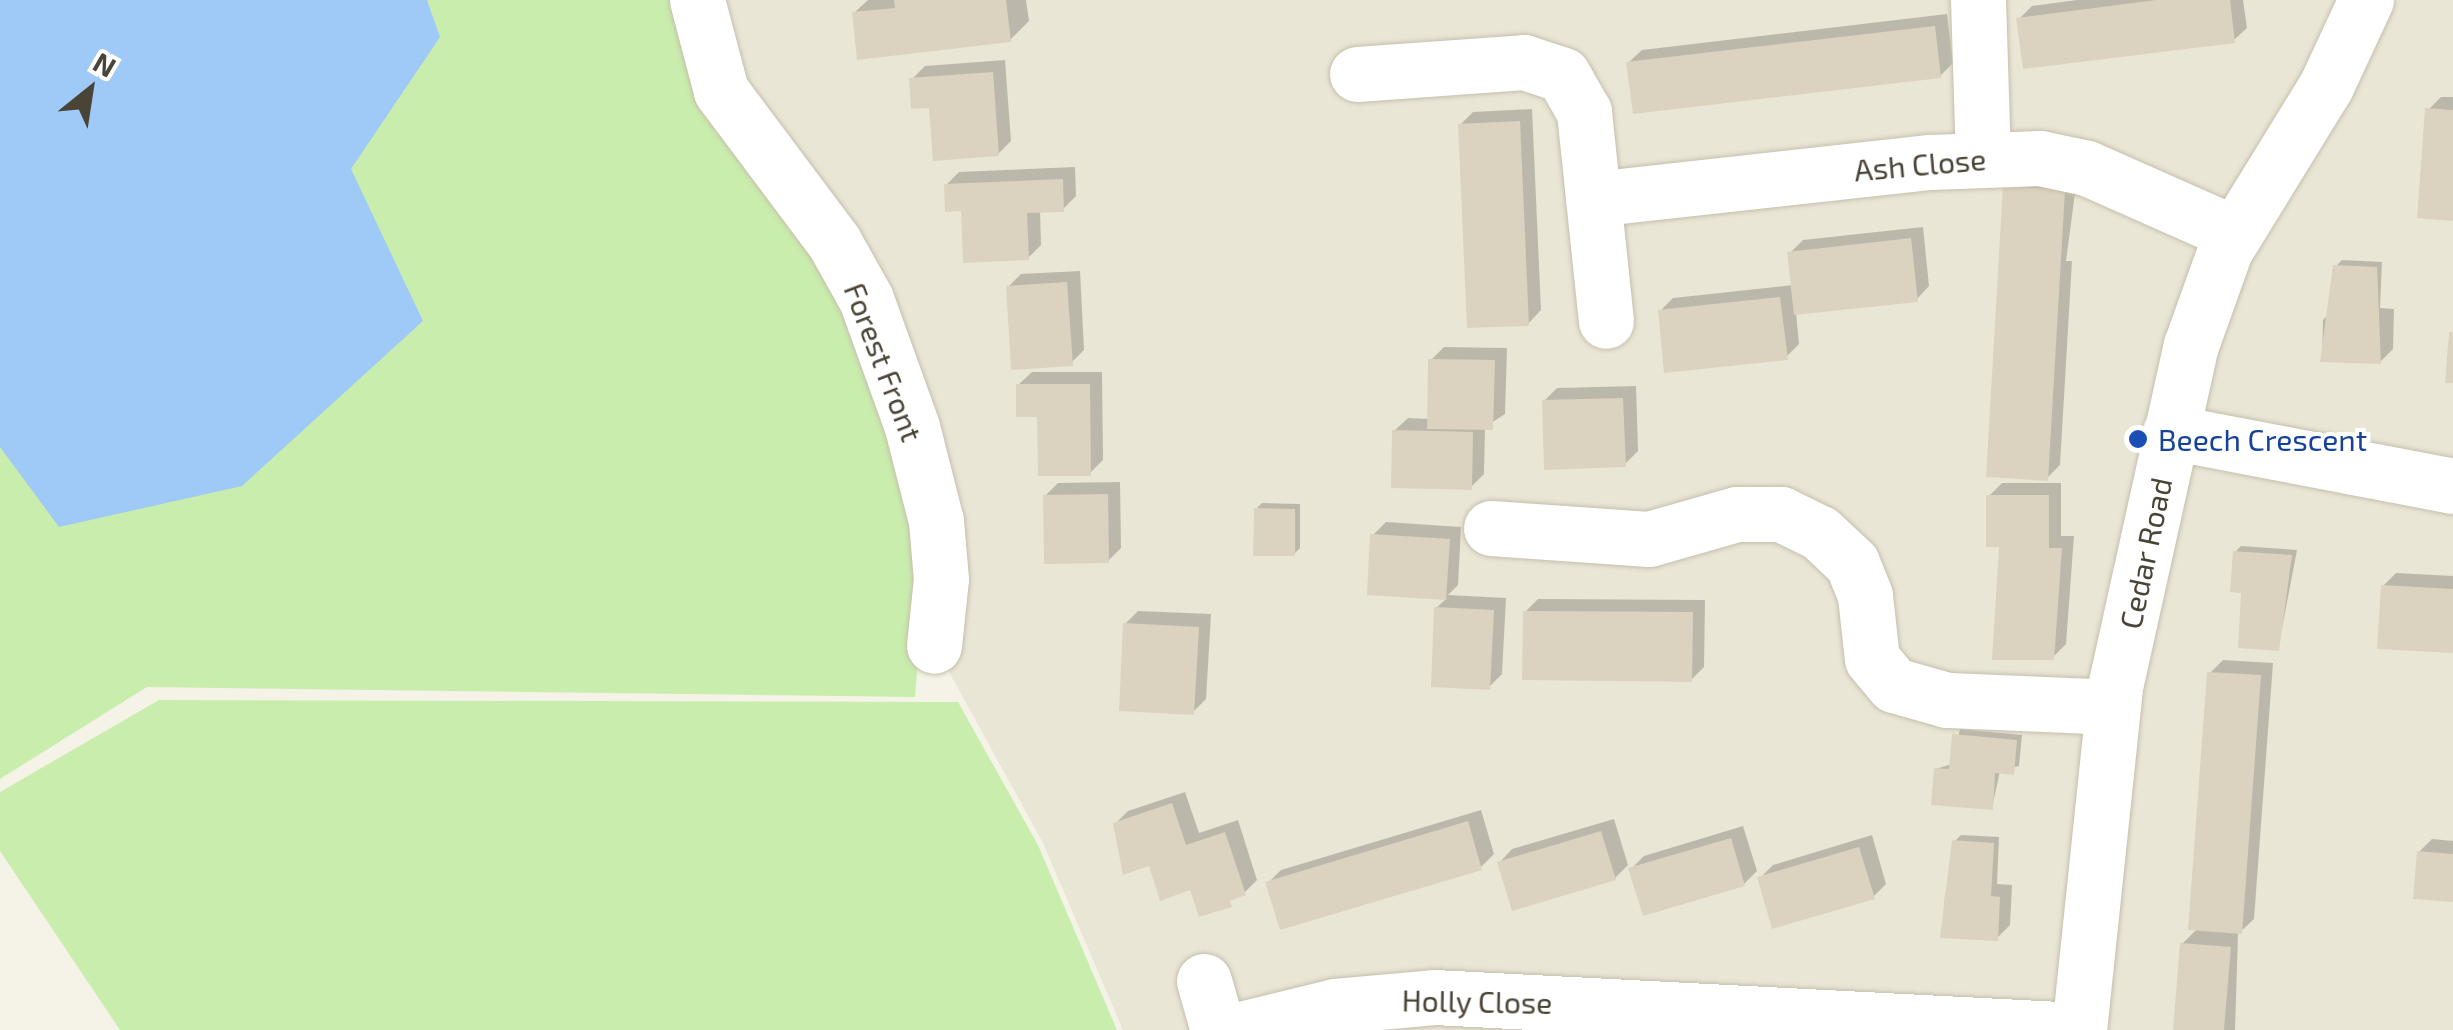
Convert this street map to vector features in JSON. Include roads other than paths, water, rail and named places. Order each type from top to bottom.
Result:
[{"type":"street","name":"Forest Front","points":[[697,0],[722,91],[834,242],[879,335],[912,426],[936,522],[941,578],[934,646]]},
{"type":"street","points":[[1978,0],[1983,158]]},
{"type":"street","name":"Cedar Road","points":[[2079,1030],[2112,707],[2170,432],[2207,292],[2234,234],[2326,86],[2366,0]]},
{"type":"street","points":[[1358,74],[1524,62],[1554,70],[1577,90],[1584,112],[1606,321]]},
{"type":"street","name":"Ash Close","points":[[1593,198],[1983,158],[2040,158],[2087,168],[2234,234]]},
{"type":"street","points":[[2170,432],[2453,486]]},
{"type":"street","points":[[1491,528],[1649,539],[1737,514],[1780,514],[1820,532],[1852,563],[1865,596],[1872,659],[1894,684],[1947,700],[2112,707]]},
{"type":"street","name":"Holly Close","points":[[1237,1030],[1335,1006],[1434,997],[2079,1030]]},
{"type":"water","points":[[0,0],[427,0],[440,37],[351,169],[423,321],[242,486],[59,527],[0,447]]},
{"type":"place","name":"Beech Crescent","points":[[2138,439]]}]
